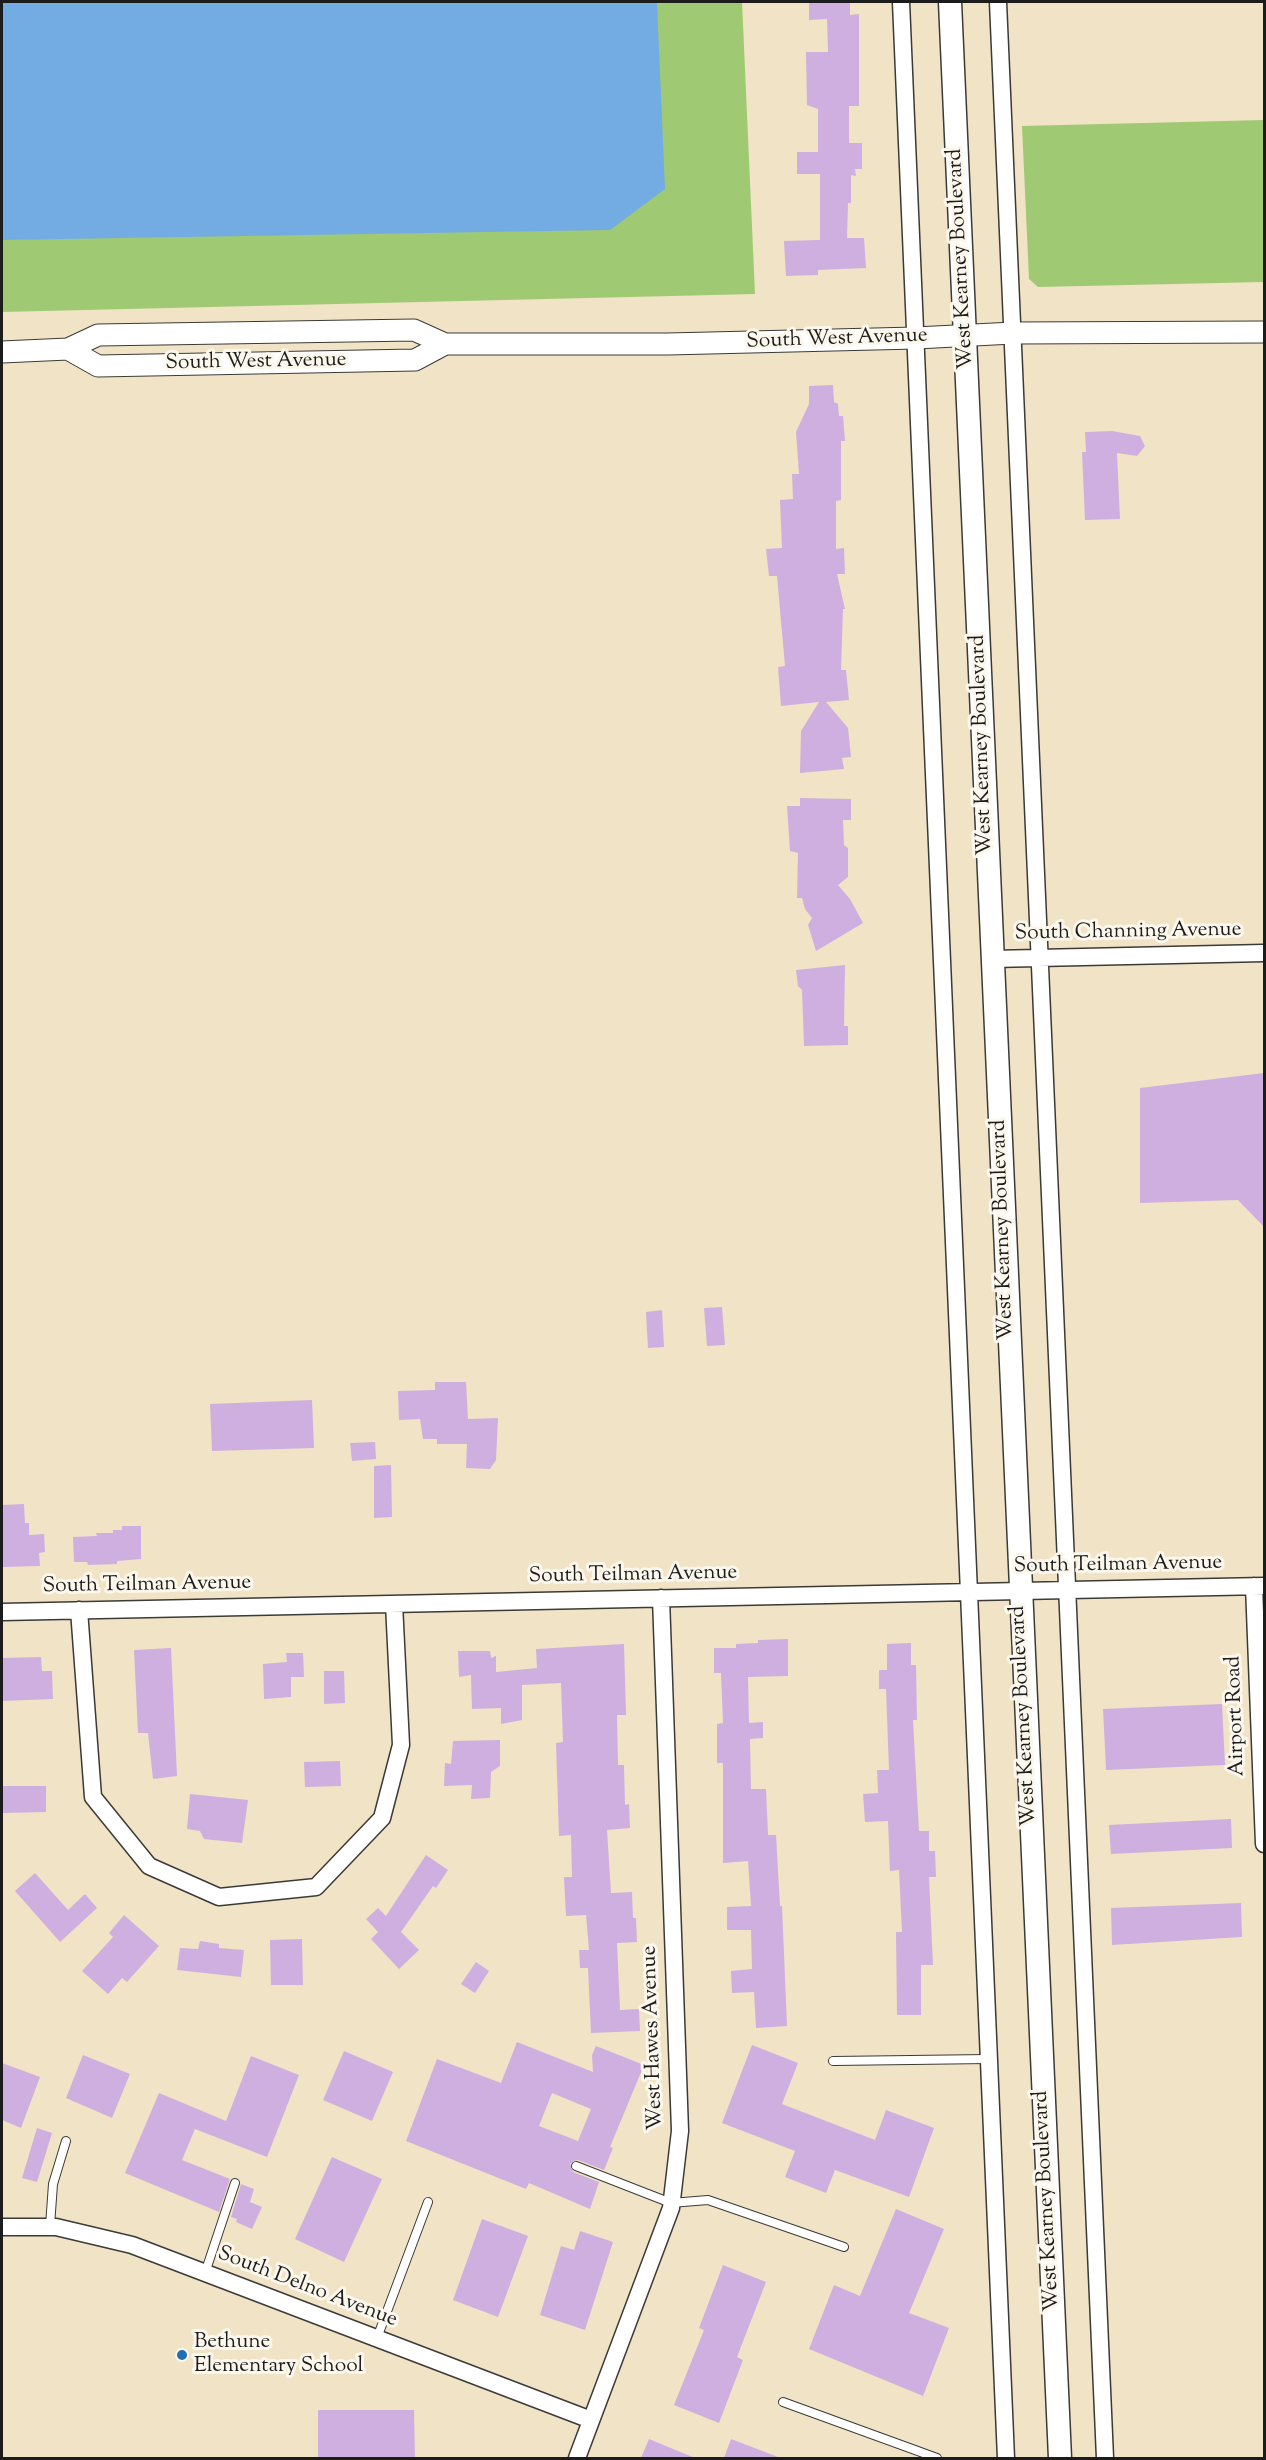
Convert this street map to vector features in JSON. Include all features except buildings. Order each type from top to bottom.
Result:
[{"type":"main road","name":"West Kearney Boulevard","points":[[950,2],[1019,1591],[1060,2458]]},
{"type":"street","points":[[901,2],[1006,2458]]},
{"type":"street","points":[[998,2],[1105,2458]]},
{"type":"street","name":"South West Avenue","points":[[2,352],[68,349],[98,335],[414,330],[445,344],[668,344],[916,338],[1013,333],[1264,332]]},
{"type":"street","name":"South West Avenue","points":[[68,349],[98,366],[415,360],[445,344]]},
{"type":"street","name":"South Channing Avenue","points":[[992,959],[1264,953]]},
{"type":"street","name":"South Teilman Avenue","points":[[2,1612],[1259,1586]]},
{"type":"street","name":"Airport Road","points":[[1259,1586],[1264,1844]]},
{"type":"street","name":"West Hawes Avenue","points":[[577,2458],[671,2203],[680,2131],[661,1598]]},
{"type":"street","points":[[79,1610],[93,1797],[149,1866],[219,1897],[316,1887],[382,1818],[401,1746],[394,1604]]},
{"type":"street","name":"South Delno Avenue","points":[[2,2227],[50,2226],[132,2245],[591,2420]]},
{"type":"lane","points":[[833,2061],[989,2059]]},
{"type":"lane","points":[[50,2226],[53,2184],[66,2141]]},
{"type":"lane","points":[[576,2166],[671,2203],[708,2200],[843,2247]]},
{"type":"lane","points":[[205,2273],[235,2183]]},
{"type":"lane","points":[[377,2338],[428,2202]]},
{"type":"lane","points":[[783,2402],[937,2458]]},
{"type":"green space","points":[[2,2],[742,2],[755,294],[2,312]]},
{"type":"green space","points":[[1264,120],[1264,282],[1038,287],[1029,279],[1022,126]]},
{"type":"water","points":[[2,2],[657,2],[665,189],[610,230],[2,240]]},
{"type":"place","name":"Bethune Elementary School","points":[[182,2355]]}]
